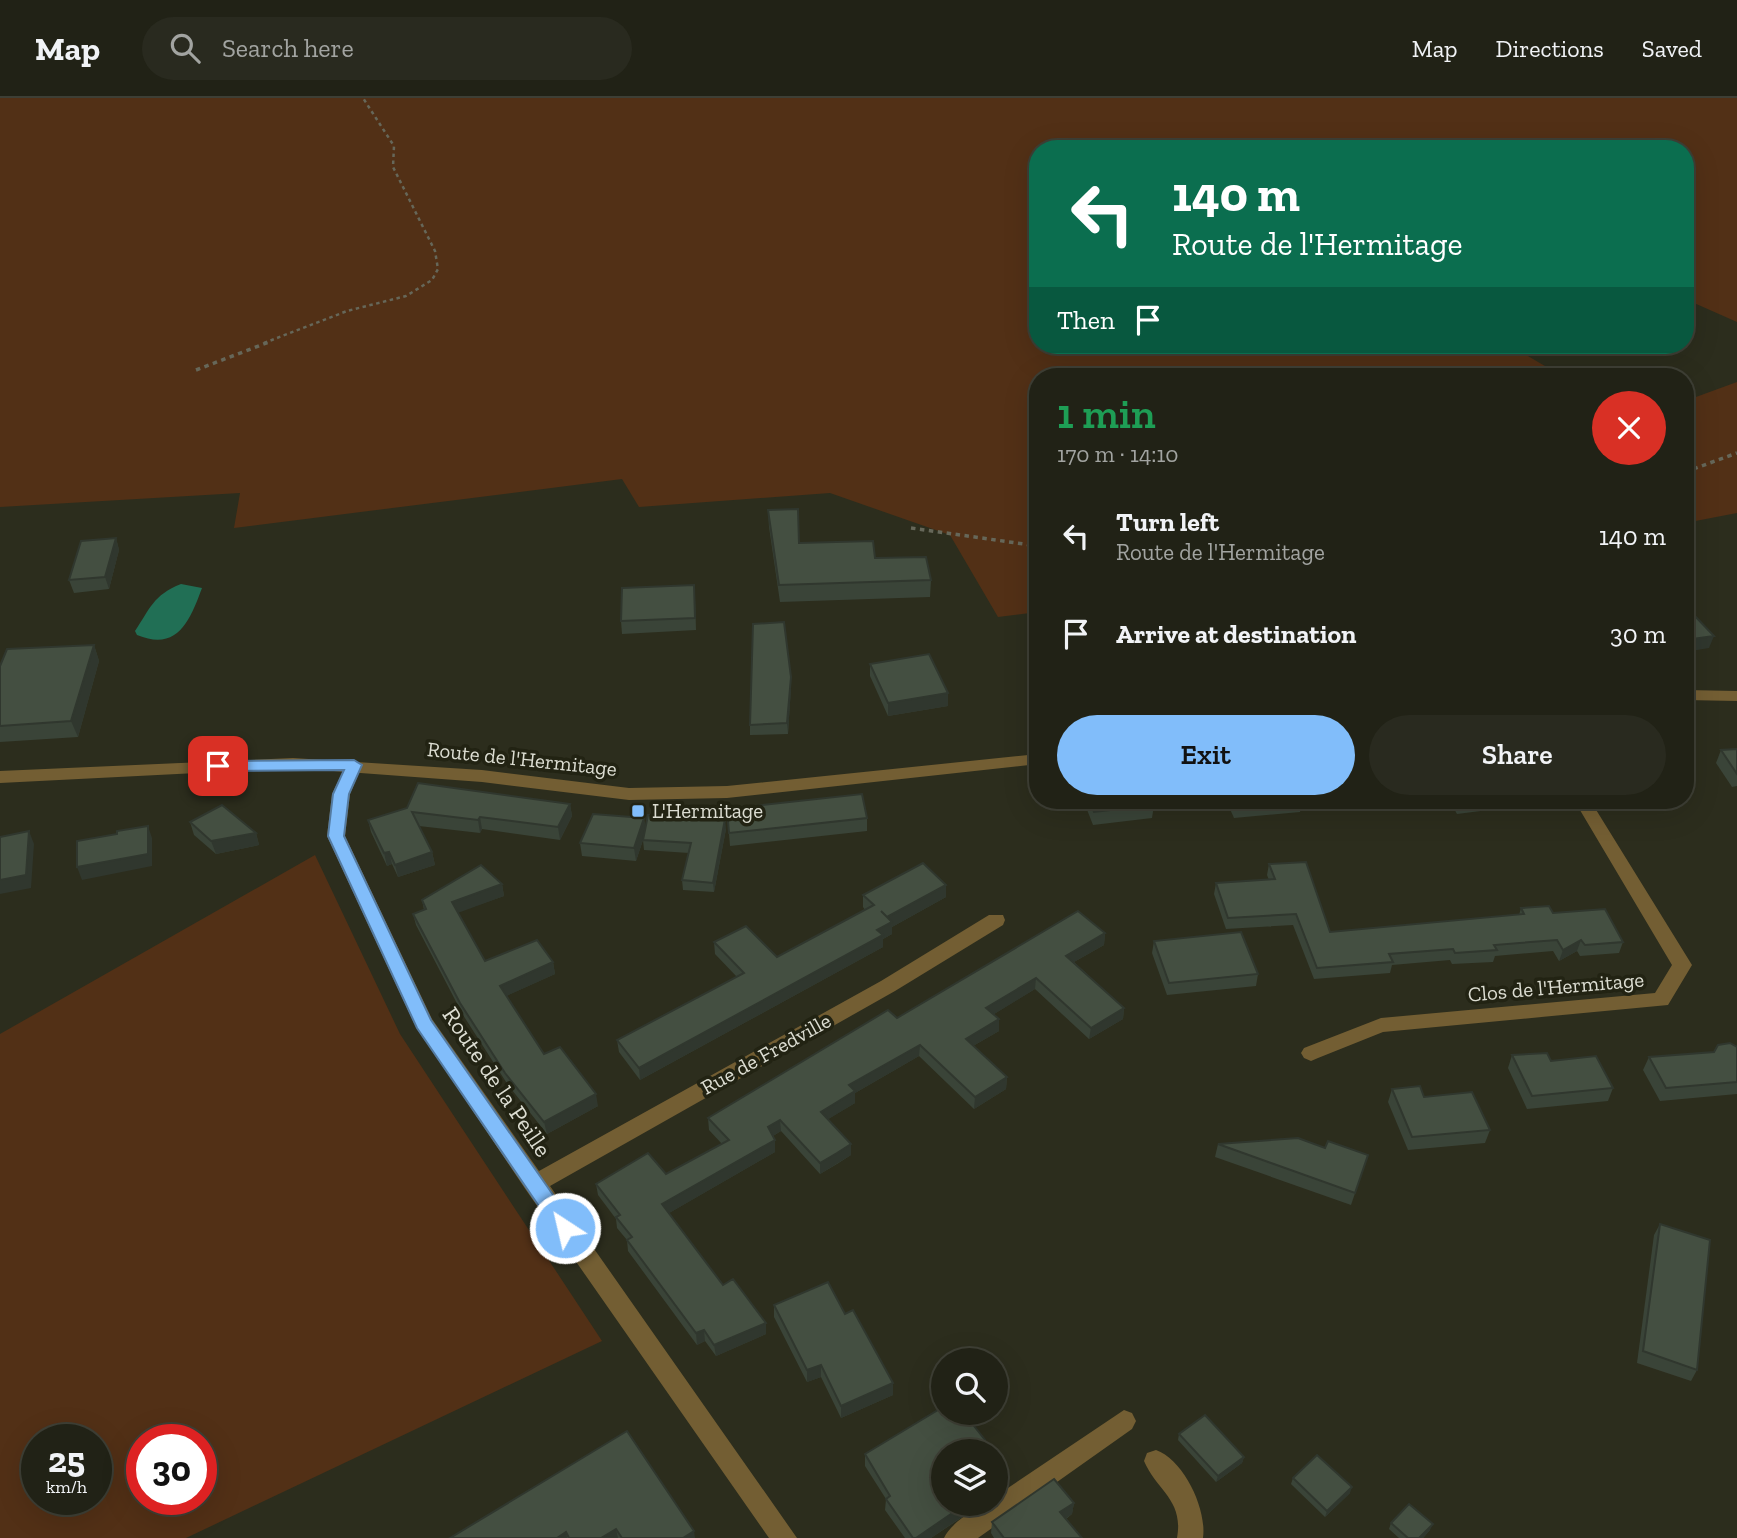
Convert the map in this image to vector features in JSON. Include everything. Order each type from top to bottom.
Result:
[{"type":"street","points":[[1694,695],[1737,696]]},
{"type":"street","name":"Route de l'Hermitage","points":[[0,777],[193,766],[354,765],[482,776],[629,794],[727,792],[1029,760]]},
{"type":"street","name":"Route de la Peille","points":[[354,765],[341,794],[336,836],[424,1023],[784,1538]]},
{"type":"street","name":"Clos de l'Hermitage","points":[[1311,1053],[1381,1025],[1661,1000],[1682,965],[1587,809]]},
{"type":"street","name":"Rue de Fredville","points":[[534,1184],[888,986],[996,919]]},
{"type":"street","points":[[957,1538],[1124,1421]]},
{"type":"street","points":[[1156,1461],[1188,1503],[1194,1526],[1190,1538]]},
{"type":"path","points":[[196,370],[347,312],[406,296],[432,280],[438,269],[435,251],[393,167],[397,152],[395,144],[367,113],[363,98]]},
{"type":"path","points":[[1694,469],[1737,453]]},
{"type":"path","points":[[911,528],[1029,545]]},
{"type":"shaded area","points":[[0,98],[1737,98],[1737,322],[1694,303],[1694,140],[1029,140],[1029,354],[1524,354],[1548,368],[1029,368],[1029,613],[998,617],[950,535],[830,493],[639,507],[622,479],[234,528],[240,493],[0,507]]},
{"type":"shaded area","points":[[1737,382],[1737,513],[1694,521],[1694,398]]},
{"type":"shaded area","points":[[181,584],[202,588],[193,611],[180,630],[163,639],[137,635],[135,631],[153,603]]},
{"type":"shaded area","points":[[315,855],[400,1034],[602,1341],[186,1538],[0,1538],[0,1034]]},
{"type":"building","points":[[798,509],[799,543],[873,541],[875,558],[926,557],[931,580],[779,585],[768,510]]},
{"type":"building","points":[[116,538],[105,577],[69,580],[81,541]]},
{"type":"building","points":[[694,585],[695,618],[621,621],[622,588]]},
{"type":"building","points":[[1694,615],[1714,636],[1694,639]]},
{"type":"building","points":[[784,622],[791,677],[787,723],[750,725],[753,624]]},
{"type":"building","points":[[94,645],[71,721],[0,726],[0,666],[7,649]]},
{"type":"building","points":[[929,654],[948,693],[888,703],[870,664]]},
{"type":"building","points":[[1737,749],[1737,774],[1721,750]]},
{"type":"building","points":[[418,783],[570,804],[558,827],[412,812],[432,852],[395,865],[389,852],[384,853],[368,820],[407,808]]},
{"type":"building","points":[[862,794],[867,818],[729,833],[727,809]]},
{"type":"building","points":[[222,805],[256,833],[211,841],[190,822]]},
{"type":"building","points":[[1093,809],[1120,809],[1094,812]]},
{"type":"building","points":[[593,814],[644,818],[634,848],[580,843]]},
{"type":"building","points":[[648,815],[725,819],[713,883],[682,880],[691,843],[643,840]]},
{"type":"building","points":[[148,826],[148,854],[77,867],[77,841]]},
{"type":"building","points":[[29,831],[26,875],[0,880],[0,837]]},
{"type":"building","points":[[1306,862],[1330,932],[1524,914],[1521,908],[1549,906],[1553,913],[1605,909],[1623,942],[1585,945],[1581,940],[1563,950],[1557,940],[1494,945],[1497,950],[1455,953],[1453,949],[1389,954],[1393,962],[1317,968],[1296,914],[1228,918],[1216,883],[1275,879],[1269,864]]},
{"type":"building","points":[[923,863],[946,885],[887,917],[892,922],[877,930],[883,935],[639,1068],[617,1040],[744,973],[714,942],[746,926],[777,957],[874,905],[863,895]]},
{"type":"building","points":[[481,865],[502,884],[452,902],[485,961],[537,940],[553,962],[500,986],[544,1054],[560,1047],[596,1094],[544,1122],[505,1073],[460,1003],[413,914],[426,909],[422,900]]},
{"type":"building","points":[[1078,911],[1105,933],[1066,956],[1124,1008],[1091,1028],[1036,978],[986,1008],[999,1019],[966,1039],[1007,1077],[975,1097],[920,1045],[849,1085],[855,1091],[821,1112],[851,1144],[837,1153],[820,1163],[780,1120],[768,1127],[775,1140],[662,1204],[723,1285],[733,1279],[766,1323],[714,1345],[704,1330],[696,1333],[627,1240],[632,1237],[616,1217],[620,1215],[596,1184],[648,1153],[666,1174],[729,1140],[708,1118],[888,1010],[897,1018]]},
{"type":"building","points":[[1241,932],[1258,974],[1169,983],[1154,941]]},
{"type":"building","points":[[1730,1043],[1737,1047],[1737,1082],[1666,1088],[1649,1057],[1714,1052],[1718,1045]]},
{"type":"building","points":[[1547,1053],[1551,1061],[1596,1056],[1613,1088],[1532,1096],[1512,1055]]},
{"type":"building","points":[[1420,1086],[1424,1097],[1472,1092],[1490,1130],[1412,1137],[1392,1089]]},
{"type":"building","points":[[1298,1138],[1325,1148],[1328,1141],[1368,1155],[1355,1193],[1218,1144]]},
{"type":"building","points":[[1660,1224],[1710,1240],[1697,1370],[1643,1351]]},
{"type":"building","points":[[828,1282],[845,1314],[853,1310],[893,1383],[841,1406],[821,1365],[807,1370],[774,1305]]},
{"type":"building","points":[[931,1414],[931,1425],[973,1425],[984,1439],[931,1439],[931,1516],[948,1516],[916,1538],[913,1538],[886,1499],[890,1496],[865,1454]]},
{"type":"building","points":[[1205,1415],[1244,1457],[1218,1476],[1179,1434]]},
{"type":"building","points":[[627,1431],[694,1531],[683,1538],[622,1538],[616,1529],[601,1538],[569,1538],[566,1532],[557,1538],[450,1538]]},
{"type":"building","points":[[1317,1455],[1352,1487],[1327,1511],[1293,1478]]},
{"type":"building","points":[[1054,1479],[1074,1503],[1060,1512],[1082,1538],[1004,1538],[992,1522],[1001,1516],[1008,1516],[1008,1511]]},
{"type":"building","points":[[1409,1504],[1433,1524],[1419,1538],[1408,1538],[1391,1523]]},
{"type":"place","name":"L'Hermitage","points":[[638,811]]},
{"type":"route","points":[[218,766],[293,763],[354,765],[341,794],[336,836],[424,1023],[565,1228]]}]
